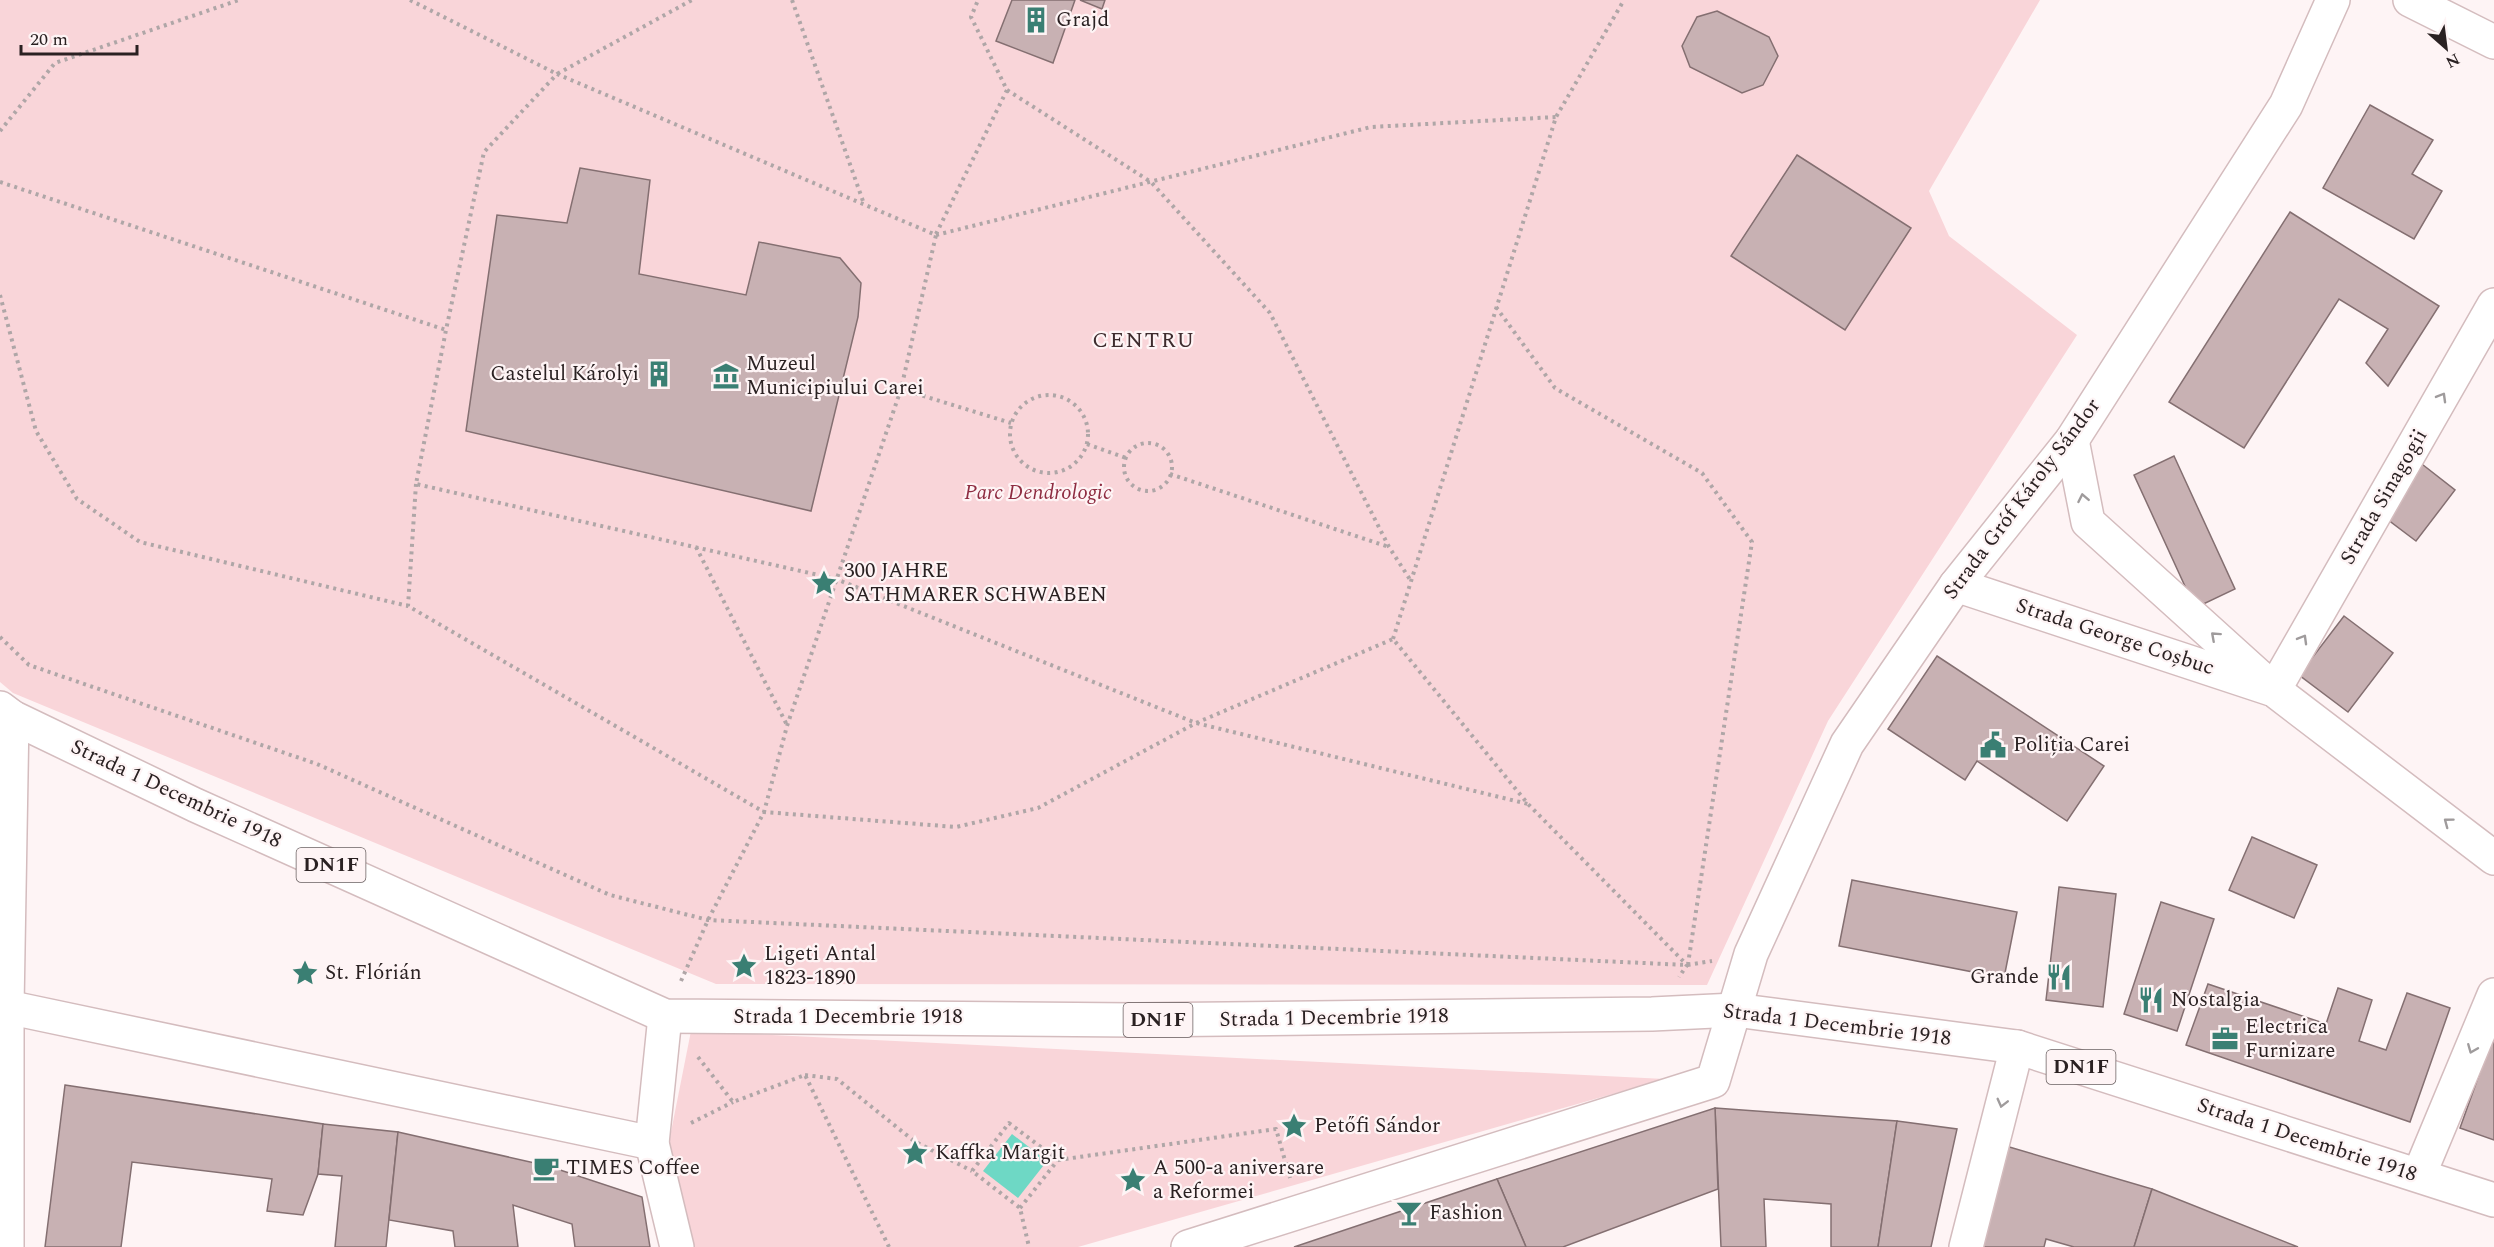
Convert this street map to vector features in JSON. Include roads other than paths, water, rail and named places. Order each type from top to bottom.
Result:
[{"type":"street","name":"Strada Gróf Károly Sándor","points":[[1188,1247],[1713,1081],[1751,954],[1847,744],[1956,585],[2072,440],[2286,105],[2333,0]]},
{"type":"street","points":[[2410,0],[2494,42]]},
{"type":"street","name":"Strada Sinagogii","points":[[2274,690],[2494,305]]},
{"type":"street","name":"Strada George Coșbuc","points":[[2072,440],[2088,522],[2274,690],[2494,858]]},
{"type":"street","name":"Strada George Coșbuc","points":[[1956,585],[2274,690]]},
{"type":"street","points":[[6,713],[7,1247]]},
{"type":"street","name":"Strada 1 Decembrie 1918","points":[[6,713],[195,805],[665,1016],[1134,1020],[1652,1014],[1735,1010],[2017,1047],[2494,1200]]},
{"type":"street","points":[[2419,1175],[2494,995]]},
{"type":"street","points":[[7,1007],[652,1143]]},
{"type":"street","points":[[665,1016],[652,1143],[676,1247]]},
{"type":"street","points":[[1966,1247],[2017,1047]]},
{"type":"place","name":"Grajd","points":[[1036,20]]},
{"type":"place","name":"Castelul Károlyi","points":[[659,374]]},
{"type":"place","name":"Muzeul Municipiului Carei","points":[[726,376]]},
{"type":"place","name":"300 JAHRE SATHMARER SCHWABEN","points":[[824,583]]},
{"type":"place","name":"Poliția Carei","points":[[1993,745]]},
{"type":"place","name":"Ligeti Antal 1823-1890","points":[[744,966]]},
{"type":"place","name":"St. Flórián","points":[[305,973]]},
{"type":"place","name":"Grande","points":[[2059,977]]},
{"type":"place","name":"Nostalgia","points":[[2151,1000]]},
{"type":"place","name":"Electrica Furnizare","points":[[2225,1039]]},
{"type":"place","name":"Petőfi Sándor","points":[[1294,1126]]},
{"type":"place","name":"Kaffka Margit","points":[[915,1153]]},
{"type":"place","name":"TIMES Coffee","points":[[546,1168]]},
{"type":"place","name":"A 500-a aniversare a Reformei","points":[[1133,1180]]},
{"type":"place","name":"Fashion","points":[[1409,1213]]},
{"type":"district","name":"CENTRU","points":[[1144,340]]},
{"type":"park label","name":"Parc Dendrologic","points":[[1038,493]]}]
